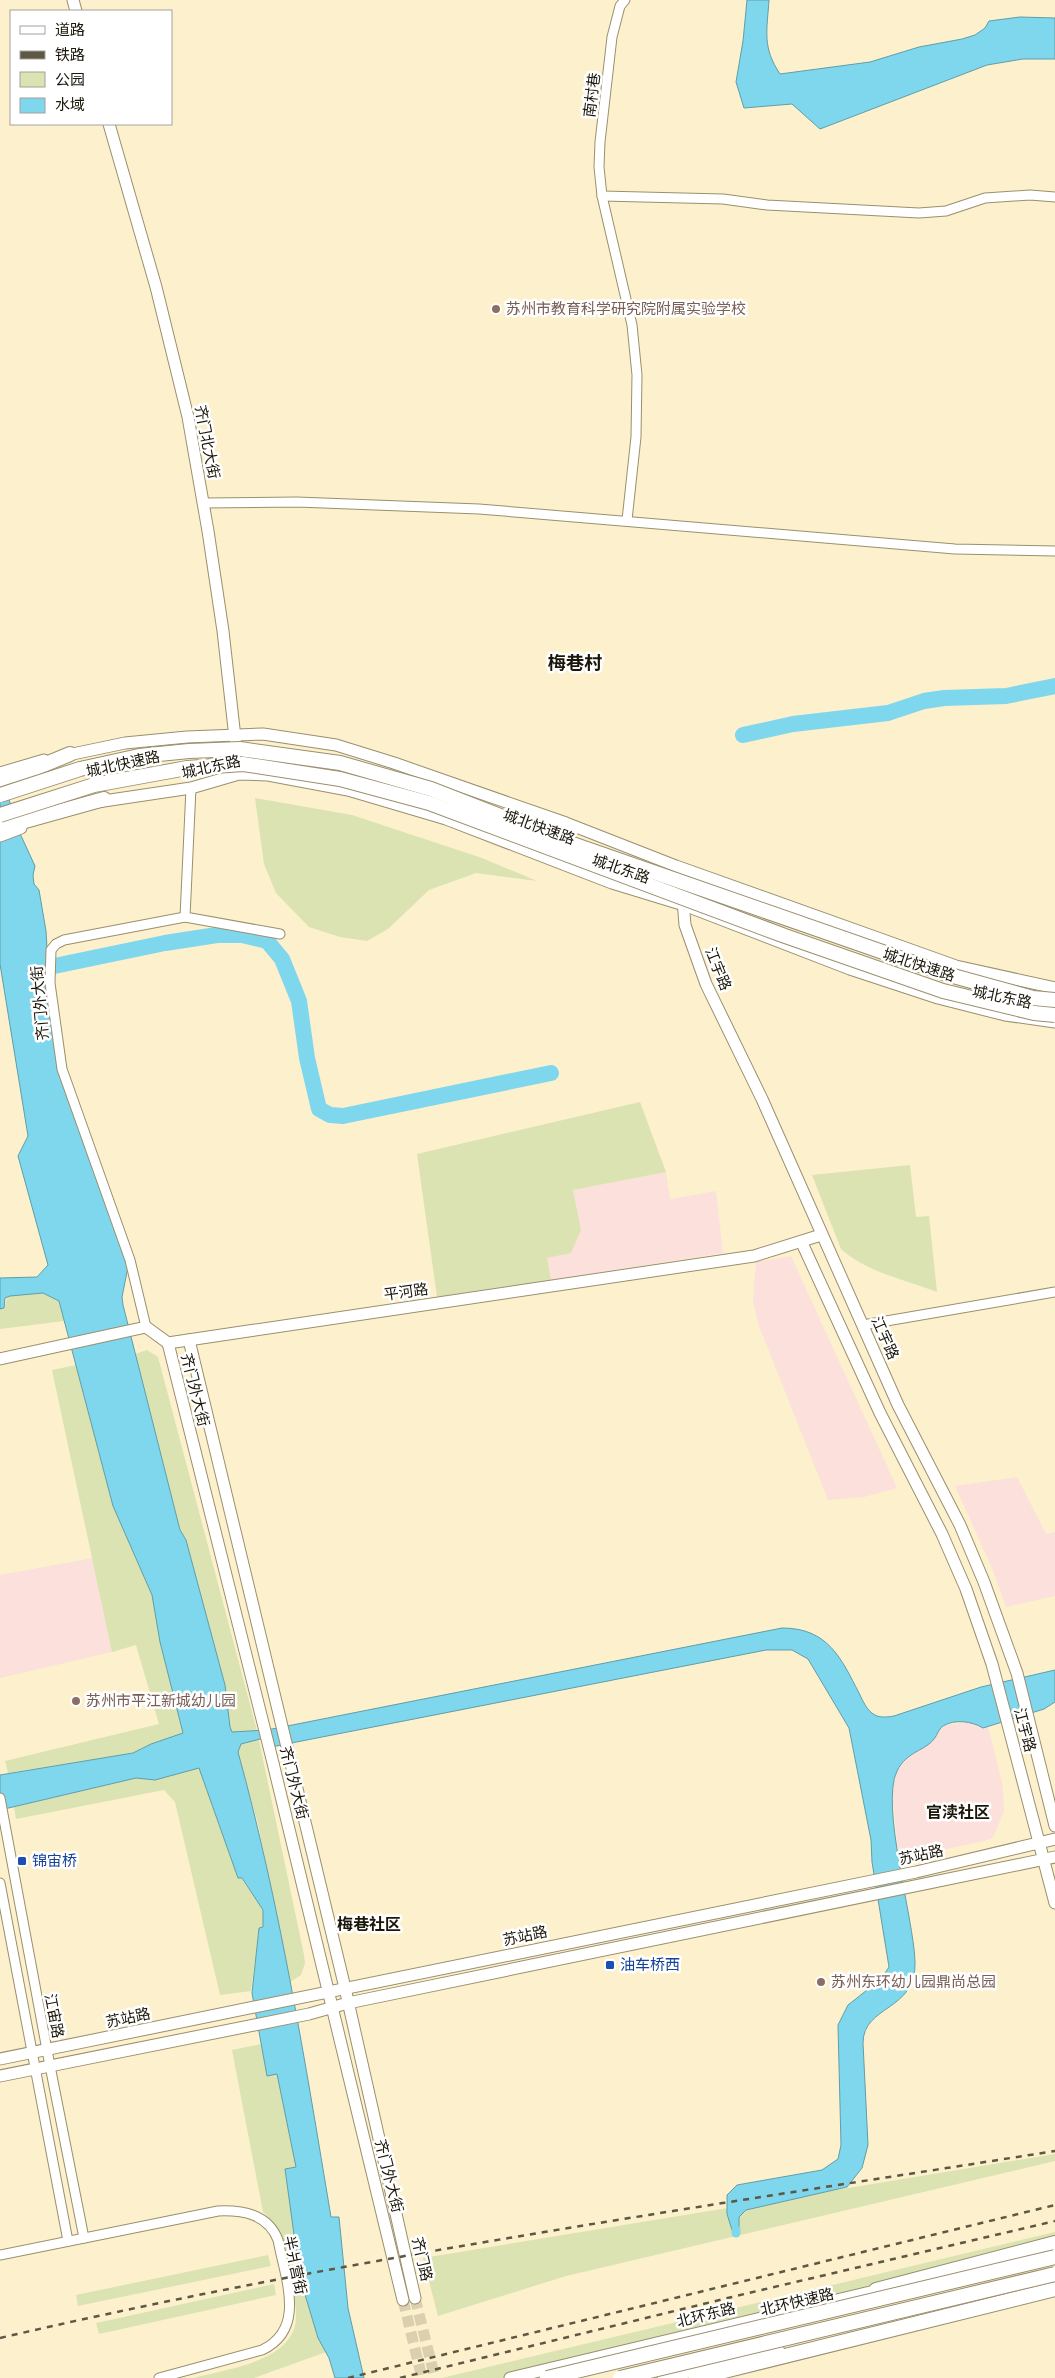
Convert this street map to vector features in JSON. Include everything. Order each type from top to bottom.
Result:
[{"type":"highway","name":"城北快速路","points":[[0,796],[80,769],[139,756],[189,751],[240,749],[340,763],[431,788],[567,842],[937,971],[1034,998],[1055,1000]]},
{"type":"highway","points":[[0,784],[70,754]]},
{"type":"highway","name":"城北快速路","points":[[0,815],[94,785],[187,768],[243,764],[340,779],[429,803],[785,936],[943,991],[1034,1013],[1055,1015]]},
{"type":"highway","points":[[0,828],[104,799]]},
{"type":"highway","points":[[876,2290],[949,2269],[1055,2243]]},
{"type":"highway","name":"北环快速路","points":[[547,2378],[1055,2257]]},
{"type":"highway","points":[[620,2378],[1055,2274]]},
{"type":"highway","points":[[689,2376],[1055,2289]]},
{"type":"main road","name":"齐门北大街","points":[[109,125],[156,286],[188,417],[203,503],[236,735],[239,774]]},
{"type":"main road","name":"城北东路","points":[[0,773],[21,765],[125,743],[187,737],[263,734],[336,745],[394,763],[566,823],[676,866],[956,966],[1055,988]]},
{"type":"main road","name":"城北东路","points":[[0,836],[104,799],[191,788],[239,774],[268,776],[348,790],[446,819],[612,883],[684,905],[850,970],[938,998],[1005,1014],[1055,1022]]},
{"type":"main road","name":"江宇路","points":[[676,866],[684,905],[685,925],[706,984],[762,1099],[898,1405],[971,1550],[1017,1674],[1055,1826]]},
{"type":"main road","name":"平河路","points":[[168,1343],[754,1256],[822,1235]]},
{"type":"main road","name":"江宇路","points":[[802,1242],[880,1413],[949,1550],[969,1598],[996,1678],[1040,1844],[1050,1859],[1055,1903]]},
{"type":"main road","points":[[0,1359],[146,1327],[168,1343]]},
{"type":"main road","name":"齐门外大街","points":[[189,1340],[288,1758],[345,1988],[398,2227]]},
{"type":"main road","name":"齐门外大街","points":[[168,1343],[263,1721],[387,2231]]},
{"type":"main road","name":"苏站路","points":[[0,2059],[916,1872],[1055,1840]]},
{"type":"main road","name":"苏站路","points":[[0,2076],[247,2027],[309,2014],[348,2003],[1050,1859]]},
{"type":"main road","name":"齐门路","points":[[398,2227],[415,2298]]},
{"type":"main road","name":"齐门路","points":[[387,2231],[403,2300]]},
{"type":"main road","name":"北环东路","points":[[510,2378],[1055,2248]]},
{"type":"main road","points":[[663,2378],[689,2376],[1055,2285]]},
{"type":"street","name":"南村巷","points":[[625,0],[620,6],[612,36],[600,142],[602,196],[632,325],[637,375],[636,437],[627,520]]},
{"type":"street","points":[[602,196],[723,199],[767,205],[919,213],[946,211],[985,198],[1030,194],[1055,197]]},
{"type":"street","points":[[203,503],[326,503],[479,509],[627,520],[955,550],[1055,551]]},
{"type":"street","points":[[191,788],[184,917],[280,934]]},
{"type":"street","name":"齐门外大街","points":[[146,1327],[130,1260],[62,1069],[50,983],[51,950],[64,940],[184,917]]},
{"type":"street","points":[[863,1325],[1055,1292]]},
{"type":"street","name":"江宙路","points":[[0,1798],[84,2238]]},
{"type":"street","name":"江宙路","points":[[0,1883],[68,2241]]},
{"type":"street","name":"半爿营街","points":[[0,2255],[226,2211],[252,2214],[265,2222],[275,2233],[290,2308],[288,2325],[280,2338],[262,2350],[159,2378]]},
{"type":"street","points":[[678,2338],[689,2376]]},
{"type":"shaded area","points":[[666,1172],[670,1199],[716,1191],[723,1253],[551,1280],[547,1258],[571,1253],[581,1230],[573,1190]]},
{"type":"shaded area","points":[[791,1256],[897,1488],[864,1497],[828,1500],[759,1326],[753,1302],[756,1262]]},
{"type":"shaded area","points":[[1017,1477],[1046,1534],[1055,1532],[1055,1596],[1006,1607],[992,1568],[955,1486]]},
{"type":"shaded area","points":[[93,1558],[112,1652],[0,1678],[0,1575]]},
{"type":"shaded area","points":[[970,1722],[983,1728],[988,1726],[1003,1787],[1004,1811],[995,1833],[992,1838],[984,1841],[899,1859],[893,1800],[893,1787],[897,1771],[910,1755],[934,1739],[936,1733],[944,1725]]},
{"type":"green space","points":[[255,798],[352,815],[482,858],[537,881],[476,873],[429,890],[388,929],[367,941],[340,937],[309,927],[276,893],[264,864]]},
{"type":"green space","points":[[640,1102],[666,1172],[573,1190],[581,1230],[571,1253],[547,1258],[551,1280],[437,1297],[417,1154]]},
{"type":"green space","points":[[910,1165],[916,1217],[929,1216],[937,1292],[874,1270],[841,1249],[812,1175]]},
{"type":"green space","points":[[43,1293],[59,1301],[64,1321],[0,1329],[0,1309],[4,1308],[8,1296]]},
{"type":"green space","points":[[147,1350],[158,1357],[257,1731],[304,1955],[305,1963],[301,1975],[290,1982],[258,1824],[230,1727],[225,1685],[186,1540],[180,1530],[135,1354]]},
{"type":"green space","points":[[76,1365],[113,1506],[152,1595],[160,1642],[183,1734],[151,1744],[133,1753],[8,1773],[5,1761],[159,1724],[136,1645],[112,1652],[52,1370]]},
{"type":"green space","points":[[199,1767],[238,1878],[241,1878],[263,1910],[263,1928],[259,1929],[251,1991],[220,1995],[175,1802],[164,1790],[16,1819],[14,1807],[136,1778],[155,1780]]},
{"type":"green space","points":[[261,2044],[267,2075],[277,2074],[296,2167],[285,2169],[298,2263],[289,2265],[277,2230],[263,2212],[232,2050]]},
{"type":"green space","points":[[1055,2154],[1055,2161],[566,2276],[438,2316],[423,2258]]},
{"type":"green space","points":[[1055,2232],[1055,2240],[510,2378],[442,2378]]},
{"type":"green space","points":[[268,2255],[271,2266],[78,2306],[76,2295]]},
{"type":"green space","points":[[300,2278],[318,2338],[326,2352],[254,2378],[193,2378],[256,2361],[271,2354],[283,2345],[292,2334],[296,2319],[291,2280]]},
{"type":"green space","points":[[274,2284],[276,2295],[99,2334],[96,2323]]},
{"type":"water","points":[[747,0],[769,0],[768,47],[780,74],[870,62],[919,47],[975,35],[985,28],[989,21],[1020,17],[1055,18],[1055,59],[1023,59],[987,65],[820,129],[792,104],[744,108],[736,82]]},
{"type":"water","points":[[0,768],[17,827],[35,866],[34,884],[39,890],[46,931],[48,966],[44,972],[44,978],[60,1077],[128,1267],[122,1297],[123,1305],[180,1530],[186,1540],[225,1685],[232,1732],[267,1730],[782,1628],[798,1629],[811,1633],[831,1647],[846,1668],[867,1708],[879,1717],[894,1716],[981,1687],[1055,1670],[1055,1702],[1044,1709],[983,1728],[963,1722],[947,1724],[941,1728],[930,1743],[906,1759],[897,1771],[893,1787],[892,1809],[915,1962],[913,1978],[908,1990],[871,2021],[865,2031],[863,2043],[868,2145],[862,2168],[847,2187],[746,2210],[739,2217],[739,2229],[732,2230],[727,2214],[727,2195],[737,2185],[822,2170],[838,2159],[841,2145],[838,2025],[848,2005],[881,1979],[889,1967],[872,1862],[871,1840],[849,1728],[808,1659],[792,1650],[766,1650],[271,1747],[268,1737],[241,1744],[238,1752],[267,1867],[279,1925],[331,2217],[339,2217],[348,2308],[364,2378],[335,2378],[329,2358],[318,2338],[300,2278],[285,2169],[296,2167],[277,2074],[267,2076],[252,1993],[259,1928],[263,1927],[263,1910],[242,1878],[238,1878],[199,1768],[155,1780],[136,1778],[0,1810],[0,1775],[133,1753],[151,1744],[183,1733],[160,1642],[152,1595],[113,1506],[59,1301],[43,1293],[10,1296],[5,1298],[4,1308],[0,1309],[0,1278],[37,1277],[48,1265],[18,1156],[28,1136],[0,964]]},
{"type":"waterway","points":[[743,735],[793,724],[888,713],[924,701],[944,698],[1006,696],[1055,686]]},
{"type":"waterway","points":[[35,970],[165,943],[217,935],[242,935],[267,941],[282,959],[299,1001],[307,1058],[319,1109],[330,1115],[343,1116],[551,1073]]},
{"type":"tunnel","points":[[415,2298],[435,2378]]},
{"type":"tunnel","points":[[403,2300],[422,2378]]},
{"type":"railway","points":[[0,2338],[262,2282],[394,2258],[658,2213],[1055,2151]]},
{"type":"railway","points":[[348,2378],[1055,2205]]},
{"type":"railway","points":[[400,2378],[1055,2221]]},
{"type":"place","name":"苏州市教育科学研究院附属实验学校","points":[[496,309]]},
{"type":"place","name":"苏州市平江新城幼儿园","points":[[76,1701]]},
{"type":"place","name":"锦宙桥","points":[[22,1861]]},
{"type":"place","name":"油车桥西","points":[[610,1965]]},
{"type":"place","name":"苏州东环幼儿园鼎尚总园","points":[[821,1982]]},
{"type":"district","name":"梅巷村","points":[[575,663]]},
{"type":"district","name":"官渎社区","points":[[958,1812]]},
{"type":"district","name":"梅巷社区","points":[[369,1924]]}]
